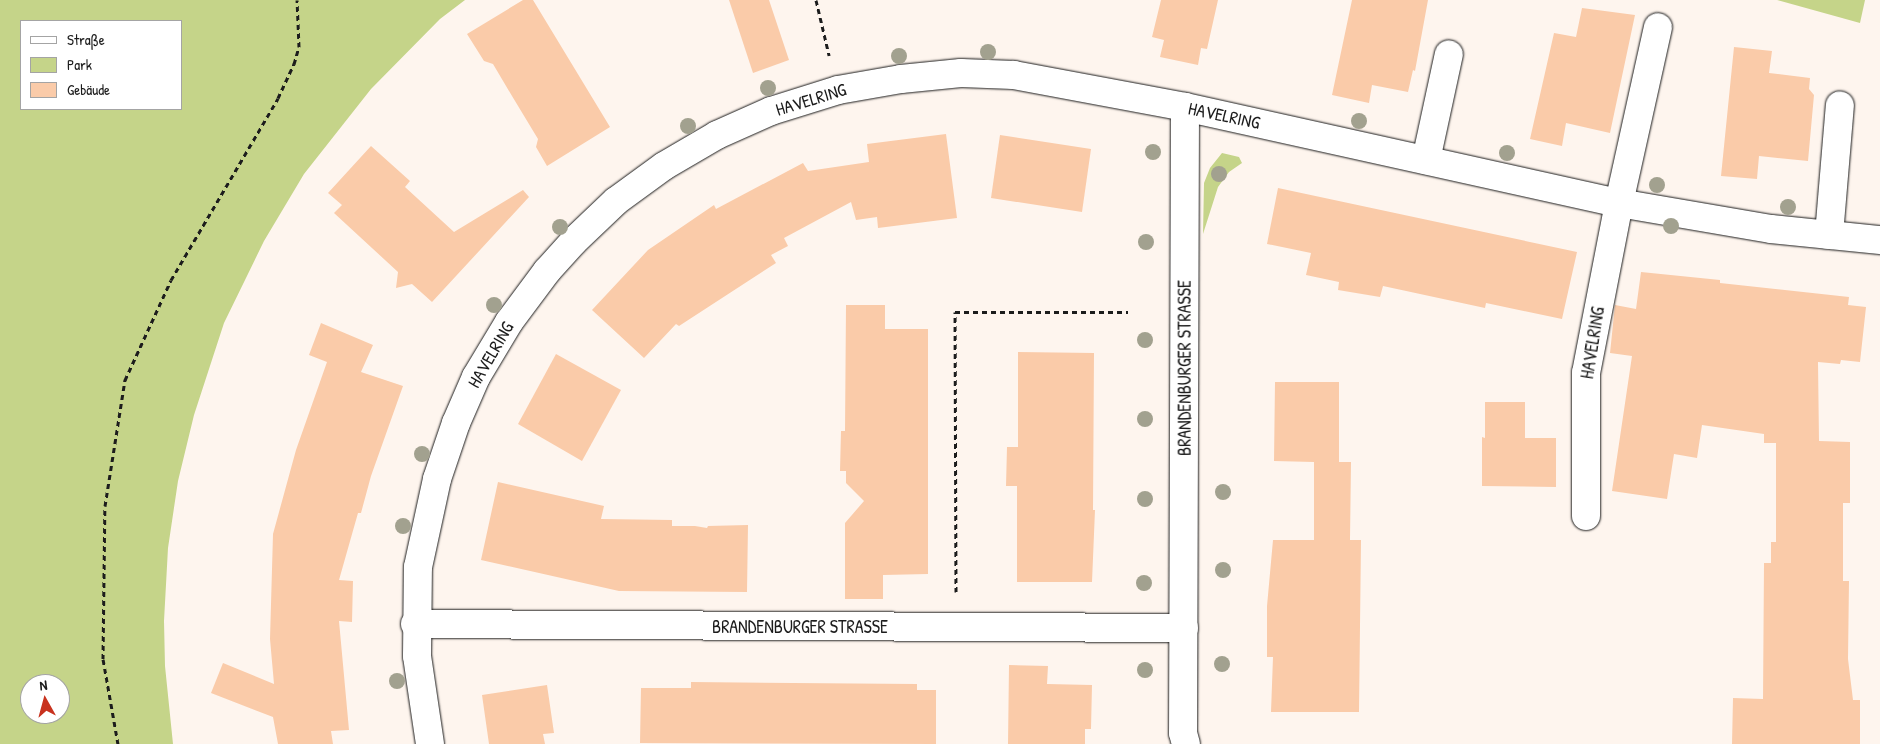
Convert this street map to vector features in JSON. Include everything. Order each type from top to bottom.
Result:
[{"type":"street","points":[[1619,202],[1658,27]]},
{"type":"street","points":[[1426,160],[1449,54]]},
{"type":"street","name":"HAVELRING","points":[[430,744],[417,656],[418,567],[424,531],[437,479],[456,423],[476,377],[509,322],[547,271],[574,240],[616,202],[664,166],[717,135],[771,111],[838,90],[901,79],[960,73],[1014,75],[1185,108],[1619,202],[1771,229],[1880,240]]},
{"type":"street","points":[[1829,235],[1840,105]]},
{"type":"street","name":"BRANDENBURGER STRASSE","points":[[1183,740],[1185,108]]},
{"type":"street","name":"HAVELRING","points":[[1586,516],[1586,373],[1619,202]]},
{"type":"street","name":"BRANDENBURGER STRASSE","points":[[416,624],[1184,628]]},
{"type":"path","points":[[118,744],[103,659],[105,506],[125,380],[171,280],[278,98],[294,64],[299,47],[297,0]]},
{"type":"path","points":[[816,0],[838,90]]},
{"type":"path","points":[[956,628],[956,312],[1128,312]]},
{"type":"green space","points":[[0,0],[465,0],[440,19],[371,89],[304,174],[264,241],[224,323],[194,415],[178,481],[168,548],[164,621],[165,666],[173,744],[0,744]]},
{"type":"green space","points":[[1777,0],[1865,0],[1860,23]]},
{"type":"green space","points":[[1222,153],[1239,157],[1242,163],[1229,172],[1218,187],[1203,234],[1204,183],[1210,168]]},
{"type":"building","points":[[523,0],[533,0],[610,127],[547,166],[536,147],[538,139],[493,64],[484,61],[467,34]]},
{"type":"building","points":[[729,0],[769,0],[789,60],[753,73]]},
{"type":"building","points":[[1161,0],[1218,0],[1207,49],[1201,48],[1198,65],[1160,57],[1164,40],[1152,37]]},
{"type":"building","points":[[1352,0],[1428,0],[1415,71],[1413,70],[1408,92],[1372,85],[1369,103],[1332,95]]},
{"type":"building","points":[[1582,8],[1635,15],[1610,133],[1566,123],[1562,146],[1530,139],[1554,33],[1576,37]]},
{"type":"building","points":[[1734,47],[1772,51],[1769,73],[1810,78],[1809,89],[1814,95],[1808,161],[1759,156],[1757,179],[1721,176]]},
{"type":"building","points":[[946,134],[957,218],[878,228],[877,217],[856,220],[851,202],[784,238],[788,246],[771,255],[776,263],[679,326],[676,324],[644,358],[592,310],[648,250],[714,205],[716,209],[803,163],[808,171],[869,162],[867,144]]},
{"type":"building","points":[[1000,135],[1091,149],[1082,212],[991,198]]},
{"type":"building","points":[[371,146],[410,181],[405,187],[454,232],[523,190],[529,197],[432,302],[412,284],[396,288],[398,272],[334,213],[342,205],[328,193]]},
{"type":"building","points":[[1278,188],[1577,252],[1562,319],[1486,303],[1485,308],[1383,286],[1380,297],[1338,290],[1339,282],[1306,275],[1311,253],[1267,244]]},
{"type":"building","points":[[1641,272],[1849,297],[1848,305],[1866,307],[1860,362],[1841,360],[1840,364],[1818,362],[1819,441],[1850,442],[1850,503],[1843,503],[1843,581],[1849,581],[1848,659],[1853,700],[1860,700],[1860,744],[1732,744],[1733,698],[1763,699],[1764,563],[1771,563],[1771,542],[1776,542],[1776,443],[1764,443],[1764,434],[1702,425],[1697,458],[1674,454],[1667,499],[1612,491],[1632,356],[1610,353],[1615,305],[1636,309]]},
{"type":"building","points":[[846,305],[885,305],[885,329],[928,329],[928,574],[883,575],[883,599],[845,599],[845,523],[864,501],[846,483],[846,471],[840,471],[841,431],[845,431]]},
{"type":"building","points":[[321,323],[373,345],[361,372],[403,386],[371,476],[361,513],[358,513],[339,580],[353,581],[352,622],[339,621],[349,730],[331,731],[333,744],[278,744],[273,717],[211,693],[223,663],[274,684],[270,639],[273,534],[296,450],[327,362],[309,355]]},
{"type":"building","points":[[1018,352],[1094,353],[1093,510],[1095,510],[1092,582],[1017,582],[1017,486],[1006,486],[1007,447],[1018,447]]},
{"type":"building","points":[[556,354],[621,390],[582,461],[518,424]]},
{"type":"building","points":[[1275,382],[1339,382],[1339,462],[1351,462],[1350,540],[1361,540],[1359,712],[1271,712],[1273,657],[1267,657],[1267,606],[1273,540],[1314,540],[1314,462],[1274,461]]},
{"type":"building","points":[[1485,402],[1525,402],[1525,438],[1556,438],[1556,487],[1482,486],[1482,437],[1485,438]]},
{"type":"building","points":[[498,482],[604,506],[601,519],[672,520],[672,526],[707,528],[708,526],[748,525],[747,592],[619,591],[481,560]]},
{"type":"building","points":[[1009,665],[1048,666],[1047,684],[1092,685],[1091,729],[1085,729],[1085,744],[1008,744]]},
{"type":"building","points":[[691,682],[917,684],[917,690],[936,690],[936,744],[640,743],[641,688],[691,688]]},
{"type":"building","points":[[547,685],[554,733],[543,734],[545,744],[489,744],[482,695]]}]
